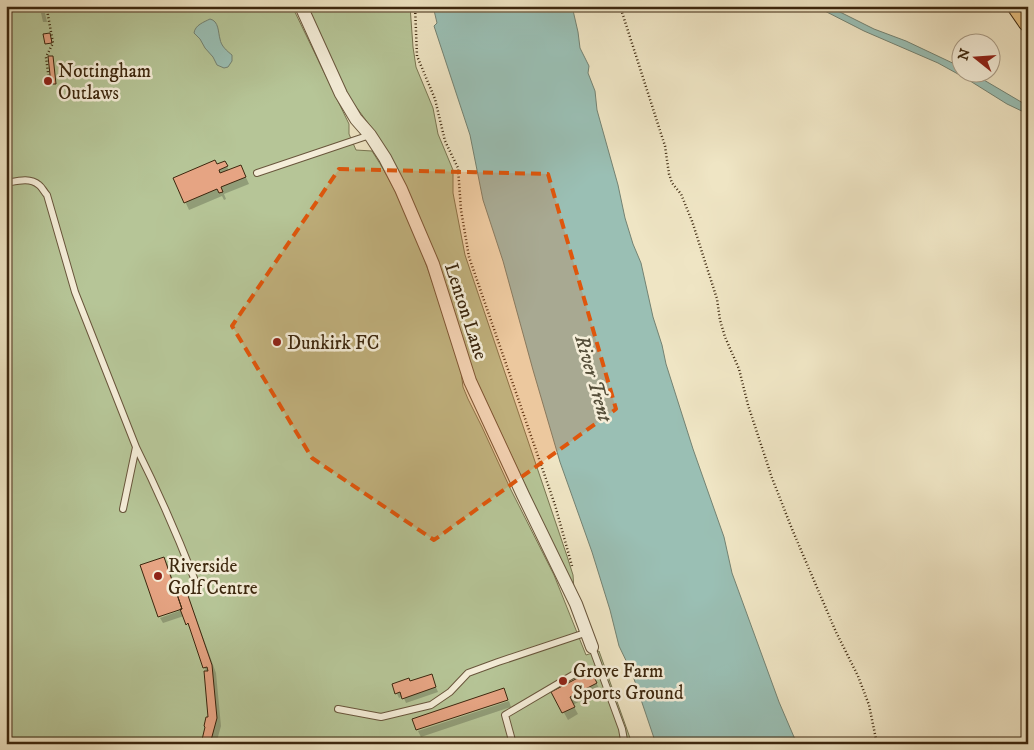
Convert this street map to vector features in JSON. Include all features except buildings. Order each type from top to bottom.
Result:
[{"type":"main road","points":[[1017,6],[1028,22]]},
{"type":"street","name":"Lenton Lane","points":[[301,6],[341,94],[356,119],[370,135],[385,158],[401,189],[433,264],[470,381],[576,604],[592,647]]},
{"type":"lane","points":[[257,173],[370,135]]},
{"type":"lane","points":[[6,183],[32,180],[39,184],[47,195],[75,292],[136,447],[156,486],[194,578]]},
{"type":"lane","points":[[123,509],[136,447]]},
{"type":"lane","points":[[338,709],[381,717],[431,705],[450,692],[468,674],[588,632]]},
{"type":"lane","points":[[592,647],[623,734],[624,744]]},
{"type":"lane","points":[[513,744],[505,715],[583,669]]},
{"type":"path","points":[[39,6],[47,10],[53,42],[46,57],[49,80]]},
{"type":"path","points":[[415,6],[418,56],[435,99],[445,141],[458,168],[461,210],[469,257],[555,505],[573,567]]},
{"type":"path","points":[[620,6],[665,146],[669,174],[672,183],[681,194],[692,221],[717,298],[725,337],[739,369],[748,405],[772,478],[836,632],[858,676],[869,705],[877,744]]},
{"type":"highlighted area","points":[[339,169],[548,174],[616,409],[434,540],[312,458],[232,326]]},
{"type":"green space","points":[[6,6],[292,6],[349,124],[349,134],[356,150],[372,151],[401,203],[434,287],[468,399],[554,575],[586,655],[599,651],[630,738],[629,744],[6,744]]},
{"type":"green space","points":[[304,6],[410,6],[416,67],[433,108],[438,134],[453,170],[453,193],[465,255],[567,556],[573,575],[574,590],[474,375],[371,127],[351,100]]},
{"type":"water","name":"River Trent","points":[[433,6],[572,6],[580,48],[589,66],[588,73],[595,91],[597,110],[618,185],[625,218],[641,263],[666,364],[724,537],[732,573],[779,702],[797,744],[656,744],[632,673],[619,646],[592,552],[560,462],[503,261],[483,200],[470,135],[434,26],[437,23]]},
{"type":"water","points":[[815,6],[828,6],[874,29],[906,41],[952,63],[952,71],[938,63],[864,31]]},
{"type":"water","points":[[210,19],[217,24],[221,42],[232,55],[232,61],[228,67],[224,68],[217,65],[194,33],[198,26]]},
{"type":"water","points":[[972,82],[987,82],[1028,106],[1028,114],[1007,104]]},
{"type":"place","name":"Nottingham Outlaws","points":[[48,81]]},
{"type":"place","name":"Dunkirk FC","points":[[277,342]]},
{"type":"place","name":"Riverside Golf Centre","points":[[158,576]]},
{"type":"place","name":"Grove Farm Sports Ground","points":[[563,681]]}]
